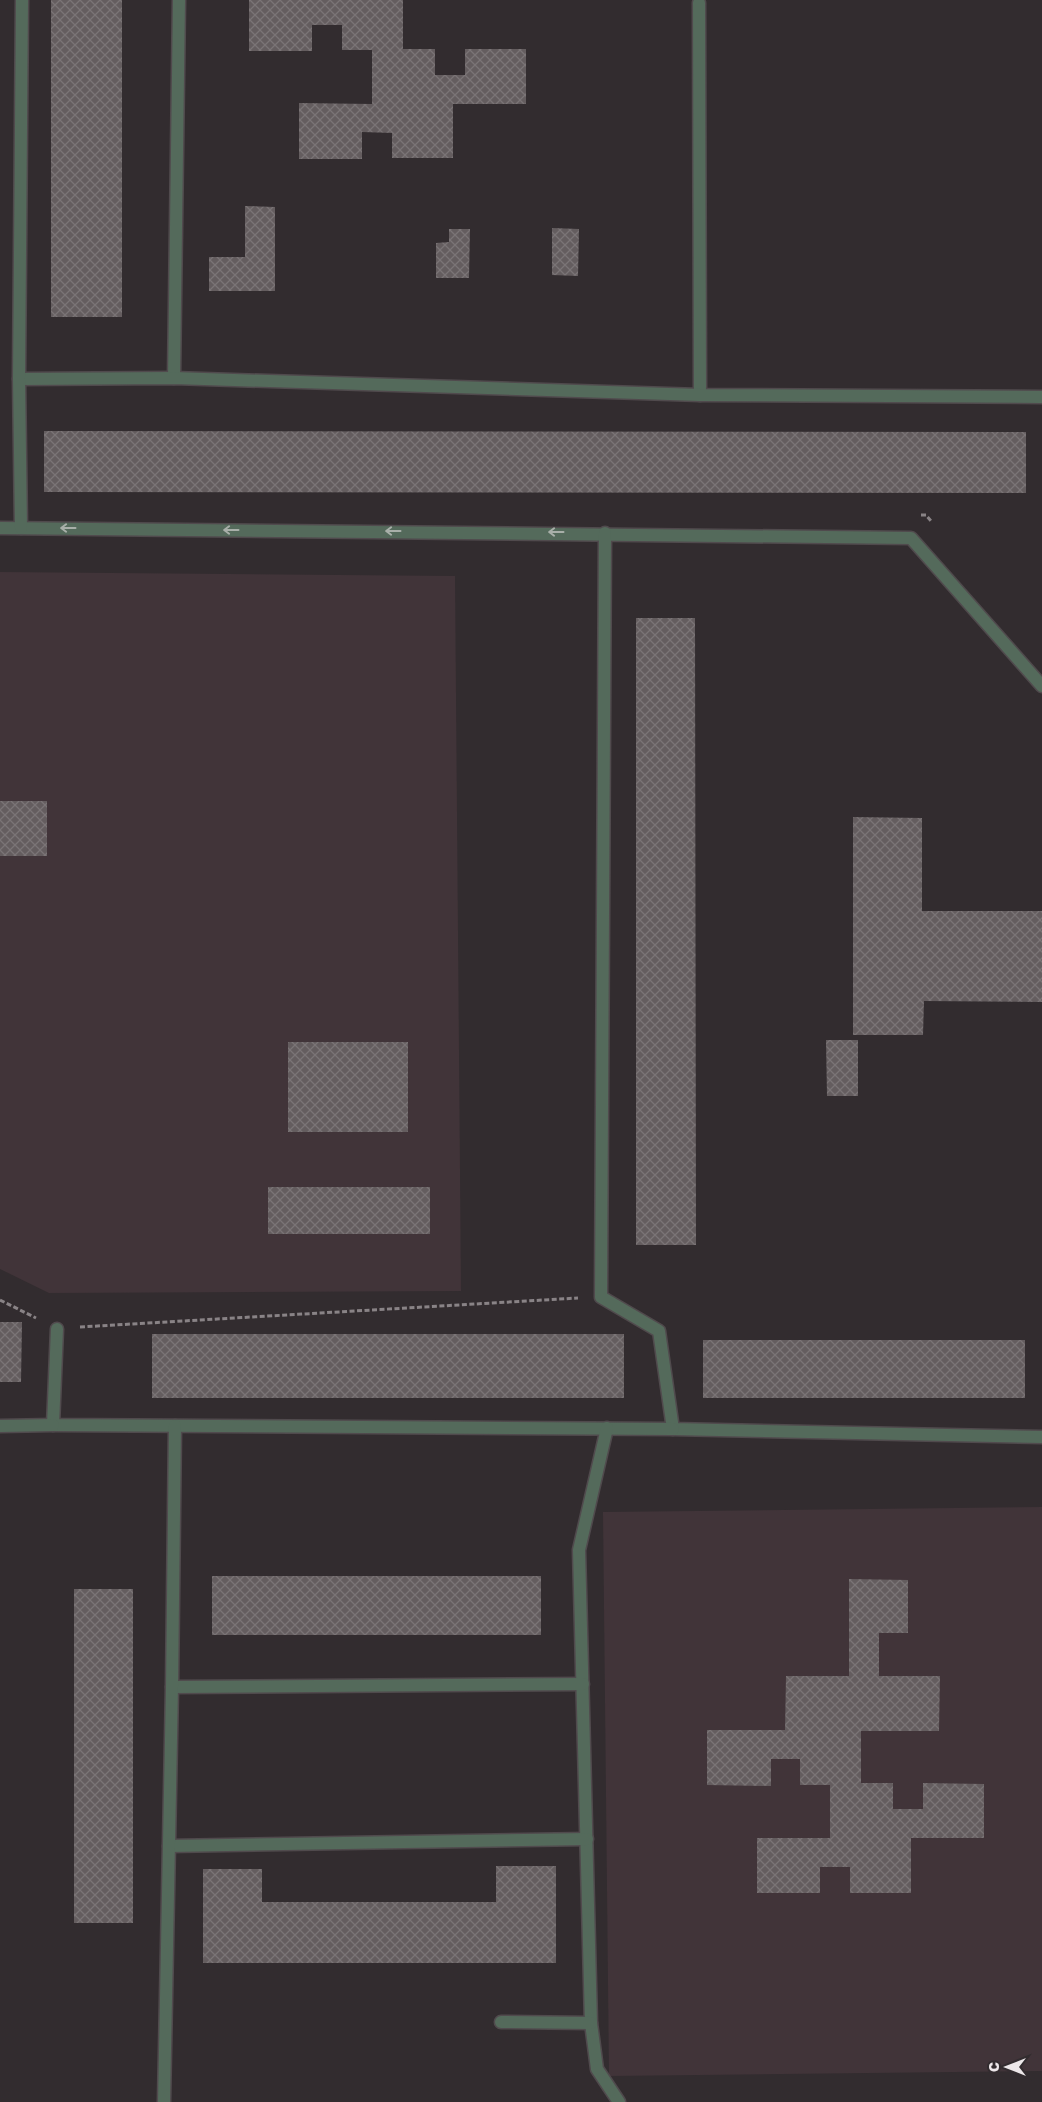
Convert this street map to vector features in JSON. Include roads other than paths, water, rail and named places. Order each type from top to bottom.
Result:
[{"type":"lane","points":[[21,528],[19,379],[22,0]]},
{"type":"lane","points":[[174,378],[178,0]]},
{"type":"lane","points":[[699,4],[700,395]]},
{"type":"lane","points":[[19,379],[174,378],[700,395],[1042,397]]},
{"type":"lane","points":[[0,528],[605,533],[911,538],[1042,686]]},
{"type":"lane","points":[[605,533],[601,1297],[659,1331],[673,1429]]},
{"type":"lane","points":[[54,1426],[57,1329]]},
{"type":"lane","points":[[0,1426],[608,1428],[1042,1437]]},
{"type":"lane","points":[[164,2102],[175,1426]]},
{"type":"lane","points":[[608,1428],[579,1550],[591,2023],[597,2069],[619,2102]]},
{"type":"lane","points":[[172,1687],[583,1684]]},
{"type":"lane","points":[[169,1846],[587,1839]]},
{"type":"lane","points":[[501,2022],[591,2023]]}]
